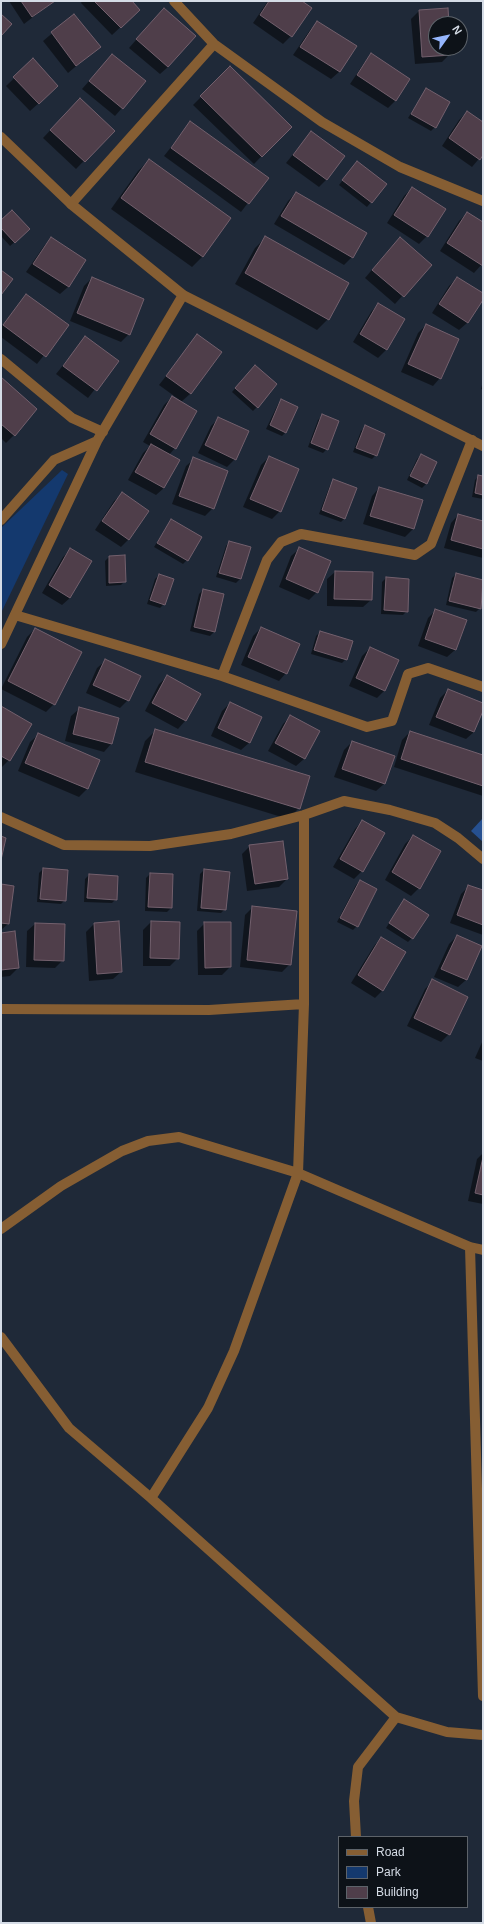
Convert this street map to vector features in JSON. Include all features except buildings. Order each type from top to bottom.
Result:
[{"type":"street","points":[[174,1],[214,44],[322,122],[400,167],[483,201]]},
{"type":"street","points":[[71,204],[214,44]]},
{"type":"street","points":[[1,137],[71,204],[183,295],[483,446]]},
{"type":"street","points":[[1,644],[100,436],[183,295]]},
{"type":"street","points":[[1,359],[72,418],[100,436]]},
{"type":"street","points":[[1,520],[54,460],[100,436]]},
{"type":"street","points":[[222,676],[267,560],[281,542],[301,534],[415,555],[431,544],[472,440]]},
{"type":"street","points":[[15,615],[222,676],[367,727],[392,721],[408,674],[428,668],[483,687]]},
{"type":"street","points":[[1,817],[64,845],[150,846],[231,834],[304,815],[344,801],[390,810],[435,823],[458,838],[483,859]]},
{"type":"street","points":[[151,1498],[208,1408],[234,1351],[298,1173],[304,1004],[304,815]]},
{"type":"street","points":[[1,1009],[209,1010],[304,1004]]},
{"type":"street","points":[[1,1229],[61,1186],[122,1150],[148,1141],[179,1137],[298,1173],[470,1247],[483,1250]]},
{"type":"street","points":[[470,1247],[483,1696]]},
{"type":"street","points":[[1,1337],[69,1428],[151,1498],[396,1717],[447,1732],[483,1735]]},
{"type":"street","points":[[356,1836],[354,1801],[358,1767],[396,1717]]},
{"type":"street","points":[[368,1908],[371,1923]]},
{"type":"green space","points":[[62,470],[68,474],[1,613],[1,528]]},
{"type":"shaded area","points":[[483,818],[483,842],[471,831]]}]
